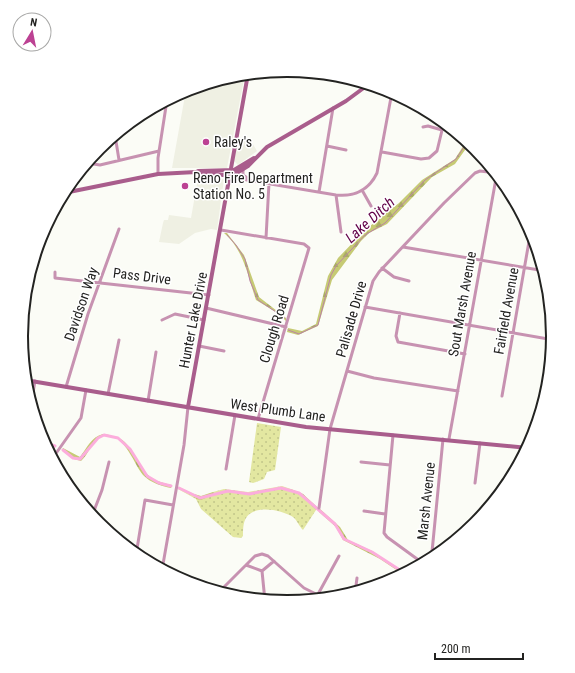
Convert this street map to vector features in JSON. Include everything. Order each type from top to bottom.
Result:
[{"type":"main road","name":"Hunter Lake Drive","points":[[188,407],[247,80]]},
{"type":"main road","points":[[73,191],[158,174],[196,172],[230,173],[243,168],[272,144],[333,108],[362,88]]},
{"type":"main road","points":[[232,160],[235,165],[243,168]]},
{"type":"main road","name":"West Plumb Lane","points":[[32,381],[258,419],[330,429],[449,439],[522,447]]},
{"type":"street","points":[[230,173],[235,178],[336,195],[349,195],[362,190],[371,183],[376,176],[382,152],[391,99]]},
{"type":"street","points":[[158,174],[159,151],[165,108]]},
{"type":"street","points":[[319,192],[333,108]]},
{"type":"street","points":[[382,152],[419,159],[429,158],[437,151],[442,130],[428,126],[423,127]]},
{"type":"street","points":[[116,141],[119,160]]},
{"type":"street","points":[[327,146],[346,150]]},
{"type":"street","points":[[94,164],[100,164],[159,151]]},
{"type":"street","points":[[243,168],[243,176],[251,180]]},
{"type":"street","name":"Palisade Drive","points":[[319,508],[330,429],[373,281],[382,268],[475,173],[480,171],[488,172]]},
{"type":"street","name":"Sout Marsh Avenue","points":[[449,439],[495,181]]},
{"type":"street","points":[[221,230],[266,238],[269,183]]},
{"type":"street","points":[[362,190],[371,206]]},
{"type":"street","points":[[336,195],[341,232]]},
{"type":"street","name":"Davidson Way","points":[[66,387],[99,282],[119,229]]},
{"type":"street","name":"Clough Road","points":[[258,419],[309,250],[308,246],[266,238]]},
{"type":"street","name":"Fairfield Avenue","points":[[502,396],[529,242]]},
{"type":"street","points":[[402,247],[538,270]]},
{"type":"street","points":[[382,268],[394,277],[408,281]]},
{"type":"street","name":"Pass Drive","points":[[55,272],[55,278],[209,295]]},
{"type":"street","points":[[365,307],[547,339]]},
{"type":"street","points":[[206,308],[286,327]]},
{"type":"street","points":[[400,313],[396,336],[398,342],[465,354]]},
{"type":"street","points":[[162,320],[175,314],[204,320]]},
{"type":"street","points":[[108,394],[118,340]]},
{"type":"street","points":[[199,346],[224,351]]},
{"type":"street","points":[[148,401],[156,352]]},
{"type":"street","points":[[347,371],[374,378],[458,391]]},
{"type":"street","points":[[34,389],[35,381]]},
{"type":"street","points":[[56,453],[81,418],[86,390]]},
{"type":"street","name":"Hunter Lake Drive","points":[[163,564],[188,407]]},
{"type":"street","points":[[226,469],[235,415]]},
{"type":"street","points":[[393,435],[383,530],[385,535],[419,560]]},
{"type":"street","name":"Marsh Avenue","points":[[432,552],[443,439]]},
{"type":"street","points":[[475,483],[480,443]]},
{"type":"street","points":[[94,510],[102,490],[109,462]]},
{"type":"street","points":[[361,462],[390,465]]},
{"type":"street","points":[[137,548],[145,500],[173,505]]},
{"type":"street","points":[[364,511],[385,514]]},
{"type":"street","points":[[223,588],[259,554],[266,555],[304,588],[314,594]]},
{"type":"street","points":[[318,594],[339,556]]},
{"type":"street","points":[[262,571],[274,561]]},
{"type":"street","points":[[246,565],[262,571]]},
{"type":"street","points":[[262,571],[264,595]]},
{"type":"street","points":[[356,587],[357,578]]},
{"type":"shaded area","points":[[244,81],[227,168],[172,168],[184,99],[220,86]]},
{"type":"shaded area","points":[[238,139],[251,141],[257,151],[238,165],[234,161]]},
{"type":"shaded area","points":[[198,178],[224,179],[217,230],[211,229],[195,233],[179,244],[159,242],[164,220],[168,220],[169,215],[191,218]]},
{"type":"green space","points":[[464,146],[466,148],[455,164],[432,177],[387,224],[369,233],[361,241],[332,280],[318,326],[298,335],[287,332],[288,328],[302,331],[316,324],[328,276],[338,258],[365,230],[399,203],[422,180],[455,159]]},
{"type":"green space","points":[[224,233],[227,233],[244,255],[259,297],[286,318],[286,321],[279,314],[256,300],[241,256],[231,240]]},
{"type":"green space","points":[[257,423],[281,427],[275,470],[267,472],[264,479],[253,483],[249,482]]},
{"type":"green space","points":[[103,434],[110,436],[106,435],[98,439],[81,461],[74,459],[62,450],[63,448],[80,457],[92,440]]},
{"type":"green space","points":[[114,436],[120,438],[129,446],[139,464],[150,477],[157,481],[172,485],[171,488],[156,484],[146,478],[139,470],[131,455],[120,440]]},
{"type":"green space","points":[[282,486],[291,489],[292,492],[302,496],[316,510],[303,530],[294,518],[288,514],[268,510],[255,511],[246,518],[243,536],[241,538],[233,537],[201,509],[196,499],[215,494],[213,492],[224,489],[248,492]]},
{"type":"green space","points":[[179,487],[194,494],[196,499],[178,489]]},
{"type":"green space","points":[[291,489],[303,494],[317,507],[316,510],[302,496],[292,492]]},
{"type":"green space","points":[[213,492],[215,494],[201,500],[196,499],[194,494],[201,496]]},
{"type":"green space","points":[[320,509],[340,527],[348,540],[372,551],[400,570],[398,571],[380,559],[343,540],[336,527],[319,512]]},
{"type":"waterway","name":"Lake Ditch","points":[[288,330],[299,334],[318,325],[331,275],[336,266],[365,235],[385,223],[425,180],[456,159],[464,146]]},
{"type":"waterway","name":"Lake Ditch","points":[[227,235],[245,259],[250,281],[258,300],[285,318]]},
{"type":"waterway","points":[[63,450],[73,458],[80,459],[98,438],[104,435],[118,438],[130,449],[147,476],[159,483],[171,486]]},
{"type":"waterway","points":[[179,488],[200,498],[228,491],[249,494],[281,488],[299,493],[335,524],[344,539],[372,552],[400,570]]},
{"type":"place","name":"Raley's","points":[[206,142]]},
{"type":"place","name":"Reno Fire Department Station No. 5","points":[[185,186]]}]
